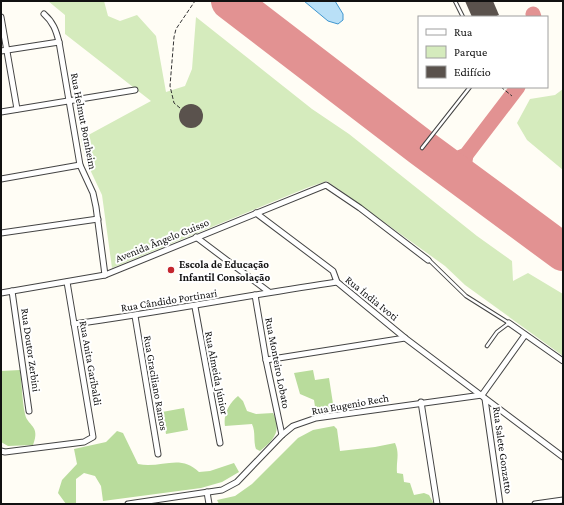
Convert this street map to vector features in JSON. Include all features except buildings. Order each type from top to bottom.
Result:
[{"type":"street","name":"Rua Helmut Bornheim","points":[[44,14],[51,20],[55,28],[80,165],[94,197],[105,275]]},
{"type":"street","points":[[1,17],[4,51],[17,109]]},
{"type":"street","points":[[4,51],[58,42]]},
{"type":"street","points":[[1,112],[135,90]]},
{"type":"street","points":[[1,179],[80,165]]},
{"type":"street","name":"Avenida Ângelo Guisso","points":[[1,293],[105,275],[326,185],[360,208],[428,260]]},
{"type":"street","name":"Rua Índia Ivoti","points":[[256,213],[333,271],[337,282],[405,338],[563,457]]},
{"type":"street","points":[[1,233],[98,219]]},
{"type":"street","points":[[196,237],[269,292]]},
{"type":"street","name":"Rua Anita Garibaldi","points":[[1,451],[5,452],[84,442],[93,437],[68,282]]},
{"type":"street","name":"Rua Cândido Portinari","points":[[74,324],[195,307],[269,292],[337,282]]},
{"type":"street","name":"Rua Doutor Zerbini","points":[[12,291],[30,411]]},
{"type":"street","name":"Rua Monteiro Lobato","points":[[255,295],[266,360],[282,435]]},
{"type":"street","name":"Rua Almeida Júnior","points":[[195,307],[220,443]]},
{"type":"street","name":"Rua Graciliano Ramos","points":[[135,316],[158,454]]},
{"type":"street","points":[[509,323],[563,361]]},
{"type":"street","points":[[483,397],[525,335]]},
{"type":"street","points":[[266,360],[405,338]]},
{"type":"street","name":"Rua Eugenio Rech","points":[[128,504],[222,490],[237,482],[282,435],[293,426],[316,418],[422,402],[483,397]]},
{"type":"street","name":"Rua Salete Gonzatto","points":[[483,397],[500,504]]},
{"type":"street","points":[[422,402],[437,504]]},
{"type":"street","points":[[207,492],[209,504]]},
{"type":"street","points":[[535,504],[563,500]]},
{"type":"lane","points":[[455,1],[462,16]]},
{"type":"lane","points":[[422,148],[469,88]]},
{"type":"lane","points":[[428,260],[466,296],[509,323],[497,332],[487,346]]},
{"type":"path","points":[[180,108],[174,102],[170,86],[174,37],[176,29],[195,1]]},
{"type":"path","points":[[502,88],[512,96]]},
{"type":"green space","points":[[48,1],[104,1],[108,16],[120,21],[137,15],[156,36],[166,92],[185,86],[192,69],[196,17],[312,109],[349,134],[477,236],[512,261],[513,281],[528,273],[563,294],[563,356],[465,285],[445,266],[327,181],[112,268],[102,195],[86,161],[81,139],[151,101],[65,34],[65,15]]},
{"type":"green space","points":[[563,89],[563,170],[527,140],[517,123],[530,99],[555,95]]},
{"type":"green space","points":[[20,370],[25,414],[26,418],[35,430],[35,438],[33,445],[8,446],[1,442],[1,371]]},
{"type":"green space","points":[[313,370],[315,380],[329,378],[334,410],[316,413],[314,400],[300,394],[294,373]]},
{"type":"green space","points":[[238,396],[243,401],[247,411],[256,414],[273,413],[276,419],[277,430],[273,439],[260,451],[256,449],[252,424],[225,426],[227,410]]},
{"type":"green space","points":[[184,408],[188,430],[166,434],[162,412]]},
{"type":"green space","points":[[334,426],[337,429],[340,451],[395,443],[398,454],[397,473],[403,474],[404,482],[410,483],[414,495],[424,493],[429,495],[434,504],[219,504],[217,500],[235,496],[252,484],[298,438],[313,430]]},
{"type":"green space","points":[[117,431],[123,433],[138,464],[155,465],[177,462],[185,463],[192,466],[199,472],[210,471],[234,463],[239,472],[222,482],[201,488],[103,501],[101,486],[95,476],[84,473],[76,479],[76,503],[66,504],[58,493],[62,480],[77,464],[74,449],[106,442]]},
{"type":"water","points":[[304,1],[335,1],[343,14],[343,20],[338,24],[328,21]]},
{"type":"taxiway","points":[[437,158],[452,161],[466,155],[517,88]]},
{"type":"taxiway","points":[[466,155],[465,170],[472,184]]},
{"type":"runway","points":[[230,1],[422,148],[563,252]]},
{"type":"place","name":"Escola de Educação Infantil Consolação","points":[[171,270]]}]
